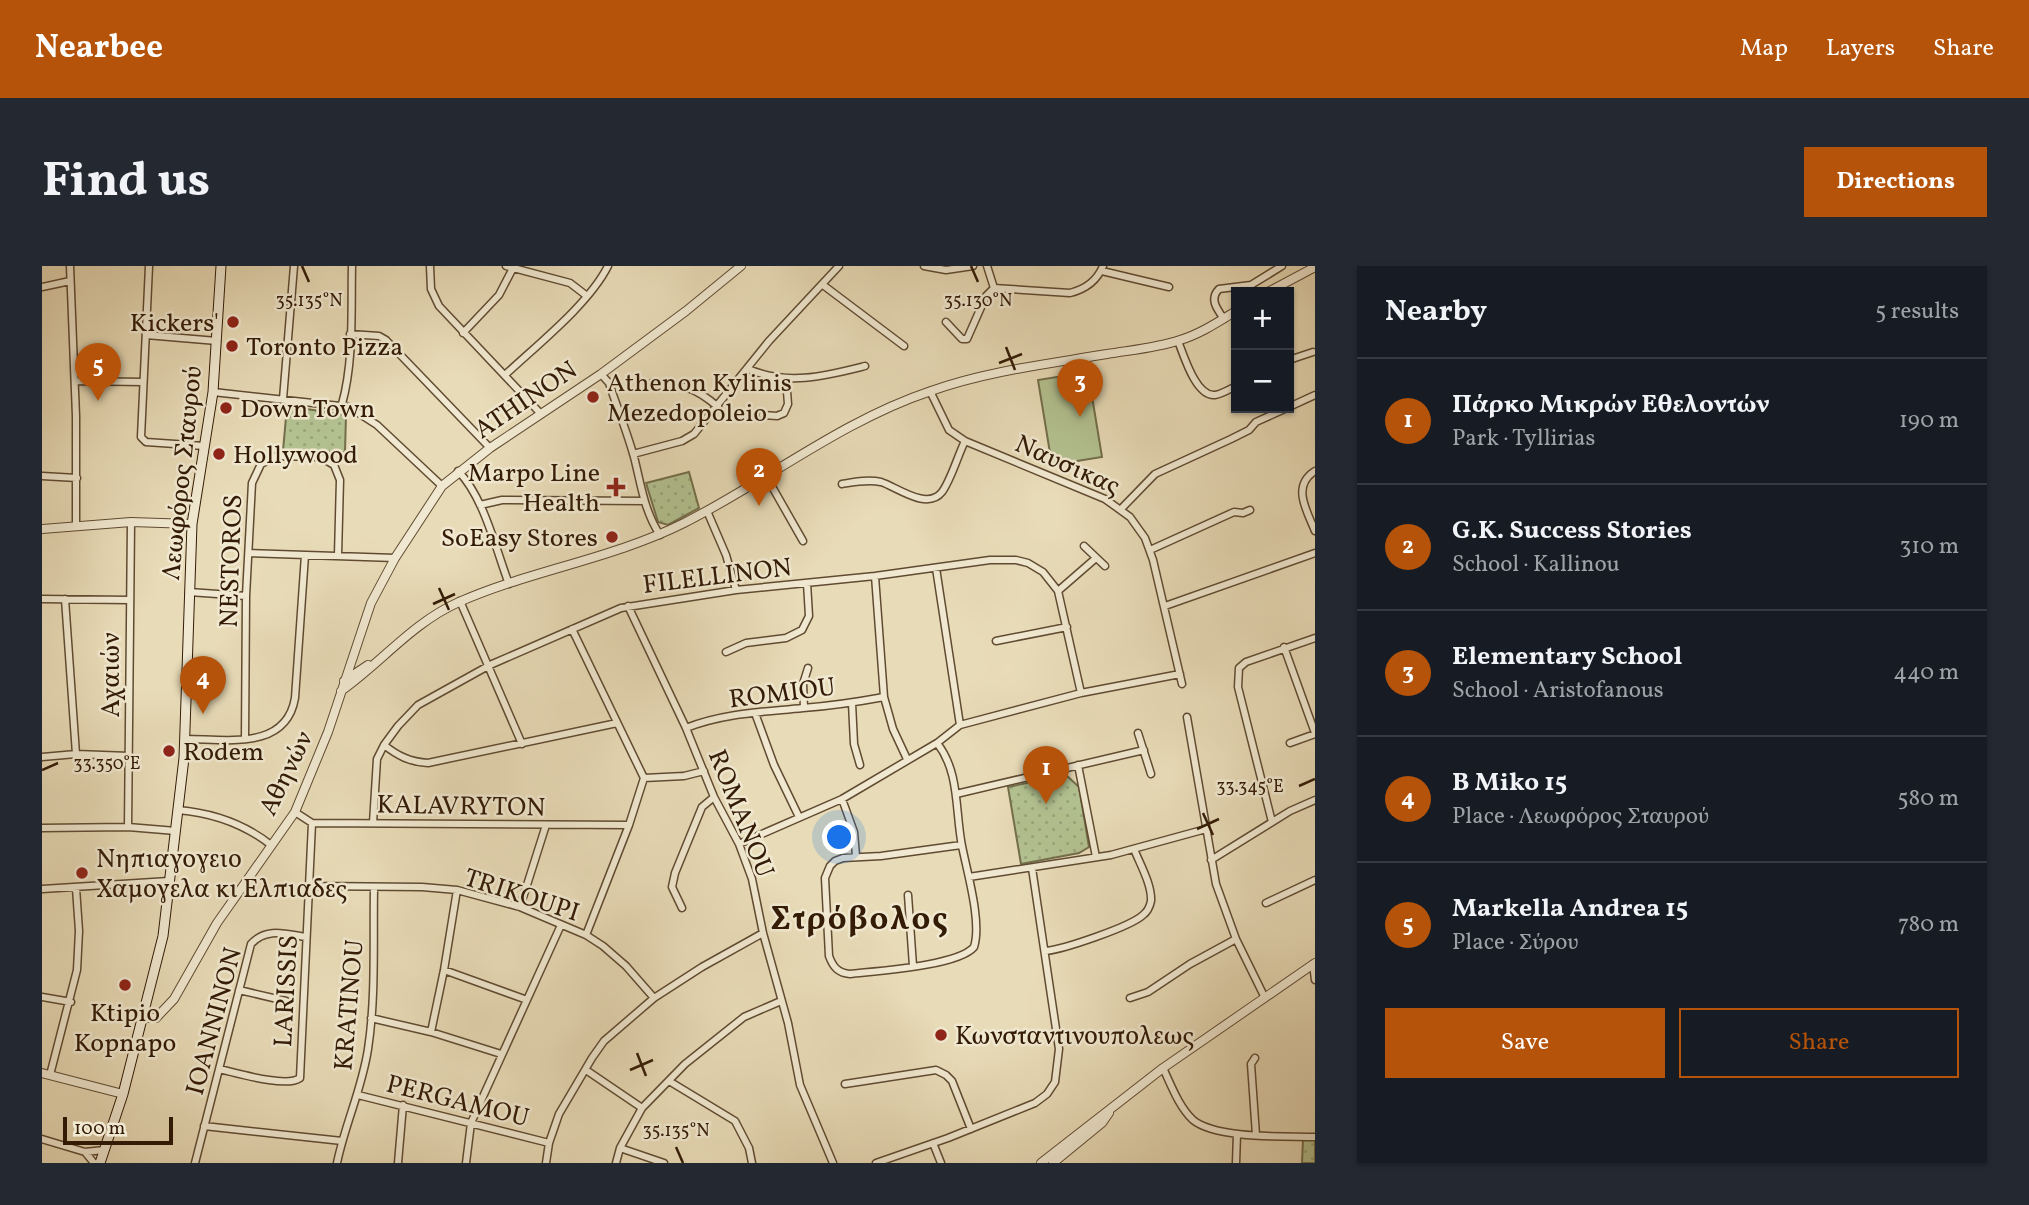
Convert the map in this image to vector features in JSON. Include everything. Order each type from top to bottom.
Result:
[{"type":"main road","name":"Λεωφόρος Σταυρού","points":[[143,1018],[163,936],[176,831],[185,739],[192,524],[213,392],[221,266]]},
{"type":"main road","points":[[100,1163],[123,1094],[143,1018]]},
{"type":"street","points":[[70,266],[75,380],[76,525]]},
{"type":"street","points":[[149,266],[141,437],[146,442],[204,446]]},
{"type":"street","points":[[283,399],[294,266]]},
{"type":"street","points":[[342,404],[350,334],[352,266]]},
{"type":"street","points":[[430,266],[430,280],[436,301],[541,414]]},
{"type":"street","points":[[505,375],[587,296],[608,266]]},
{"type":"street","name":"ATHINON","points":[[344,681],[371,603],[395,558],[442,486],[490,448],[687,311],[741,266]]},
{"type":"street","points":[[633,454],[688,438],[702,426],[769,341],[839,266]]},
{"type":"street","points":[[924,266],[946,270],[973,266]]},
{"type":"street","points":[[987,266],[994,288]]},
{"type":"street","points":[[1224,319],[1214,301],[1219,289],[1251,285],[1282,266]]},
{"type":"street","points":[[463,333],[499,295],[509,267],[570,283],[587,296]]},
{"type":"street","points":[[1277,287],[1315,267]]},
{"type":"street","points":[[946,322],[962,339],[968,338],[986,296],[994,288],[1070,293],[1084,289],[1103,268],[1169,288]]},
{"type":"street","points":[[42,287],[70,281]]},
{"type":"street","points":[[823,285],[904,346]]},
{"type":"street","points":[[341,691],[427,619],[460,601],[660,535],[707,511],[885,408],[930,391],[1038,365],[1178,341],[1231,315]]},
{"type":"street","points":[[350,334],[379,336],[386,340],[490,448]]},
{"type":"street","points":[[146,335],[217,341]]},
{"type":"street","points":[[1178,341],[1202,391],[1218,395],[1231,388]]},
{"type":"street","points":[[1294,358],[1313,352]]},
{"type":"street","points":[[748,369],[786,379],[806,379],[865,366]]},
{"type":"street","points":[[601,373],[609,383],[633,454],[644,501],[651,521],[660,535]]},
{"type":"street","points":[[763,415],[777,416],[784,412],[788,404],[786,379]]},
{"type":"street","points":[[75,380],[143,382]]},
{"type":"street","points":[[652,383],[688,386],[701,392],[718,407]]},
{"type":"street","name":"Ναυσικας","points":[[930,391],[949,430],[965,441],[1046,472],[1108,500],[1138,527],[1150,550],[1182,684]]},
{"type":"street","points":[[213,392],[342,404],[370,419],[442,486]]},
{"type":"street","points":[[1294,404],[1315,395]]},
{"type":"street","points":[[1121,509],[1156,474],[1249,430],[1256,422],[1275,413]]},
{"type":"street","points":[[842,484],[880,482],[921,498],[931,499],[942,492],[965,441]]},
{"type":"street","name":"NESTOROS","points":[[245,738],[246,596],[252,482],[261,464],[277,456],[313,456],[328,459],[334,465],[340,480],[338,555]]},
{"type":"street","points":[[458,471],[480,506],[509,584]]},
{"type":"street","points":[[1315,471],[1304,481],[1301,496],[1315,531]]},
{"type":"street","points":[[42,476],[77,478]]},
{"type":"street","points":[[766,476],[803,541]]},
{"type":"street","points":[[480,506],[502,500],[644,501]]},
{"type":"street","points":[[1150,550],[1234,512],[1243,513],[1250,510]]},
{"type":"street","points":[[707,511],[726,555],[736,590]]},
{"type":"street","points":[[42,529],[131,523],[192,524]]},
{"type":"street","name":"Αχαιών","points":[[128,827],[131,523]]},
{"type":"street","points":[[1084,546],[1105,566]]},
{"type":"street","points":[[249,553],[395,558]]},
{"type":"street","points":[[1165,606],[1315,554]]},
{"type":"street","points":[[185,739],[260,738],[280,728],[293,709],[305,555]]},
{"type":"street","points":[[1081,693],[1058,591],[1096,558]]},
{"type":"street","name":"FILELLINON","points":[[373,823],[377,760],[398,726],[418,705],[490,665],[615,609],[736,590],[875,576],[990,560],[1028,563],[1043,572],[1058,591]]},
{"type":"street","points":[[936,568],[960,725]]},
{"type":"street","points":[[875,576],[884,697],[892,729],[907,759]]},
{"type":"street","points":[[726,652],[746,643],[786,638],[803,630],[810,617],[807,583]]},
{"type":"street","points":[[189,592],[246,596]]},
{"type":"street","points":[[42,599],[130,600]]},
{"type":"street","points":[[65,599],[76,754]]},
{"type":"street","points":[[460,601],[522,744]]},
{"type":"street","name":"ROMANOU","points":[[628,606],[686,728],[714,797],[739,844],[752,879],[763,933],[788,1023],[800,1085],[833,1163]]},
{"type":"street","points":[[996,641],[1067,627]]},
{"type":"street","points":[[572,629],[644,778],[629,825],[586,935]]},
{"type":"street","points":[[1272,822],[1238,687],[1239,668],[1246,662],[1284,647],[1315,638]]},
{"type":"street","points":[[1284,647],[1315,733],[1290,743]]},
{"type":"street","points":[[344,681],[378,660]]},
{"type":"street","points":[[804,708],[803,678],[807,668]]},
{"type":"street","points":[[739,844],[842,799],[937,743],[960,725],[1081,693],[1180,674]]},
{"type":"street","name":"Αθηνών","points":[[143,1018],[156,1018],[174,999],[217,923],[295,812],[323,745],[344,681]]},
{"type":"street","name":"ROMIOU","points":[[686,728],[705,721],[755,712],[852,703],[884,697]]},
{"type":"street","points":[[852,703],[854,744],[860,765]]},
{"type":"street","points":[[755,712],[774,765],[799,817]]},
{"type":"street","points":[[1187,716],[1216,884],[1236,939],[1264,996]]},
{"type":"street","points":[[384,746],[399,756],[428,763],[617,723]]},
{"type":"street","points":[[1138,733],[1151,774]]},
{"type":"street","points":[[937,743],[945,753],[956,794],[961,845],[969,877],[976,935],[974,947],[959,958],[913,966],[850,974],[837,970],[831,962],[826,872],[835,861],[856,856],[881,856],[961,845]]},
{"type":"street","points":[[956,794],[1144,750]]},
{"type":"street","points":[[42,757],[76,754],[129,756]]},
{"type":"street","points":[[1078,765],[1096,857]]},
{"type":"street","points":[[644,778],[684,776],[704,771]]},
{"type":"street","points":[[682,908],[673,887],[675,873],[702,807],[714,797]]},
{"type":"street","points":[[842,799],[854,832],[856,856]]},
{"type":"street","points":[[1211,860],[1272,822],[1315,800]]},
{"type":"street","points":[[178,810],[228,819],[257,834],[271,845]]},
{"type":"street","name":"KALAVRYTON","points":[[295,812],[312,822],[629,825]]},
{"type":"street","name":"LARISSIS","points":[[219,1069],[283,1082],[295,1082],[300,1078],[312,822]]},
{"type":"street","points":[[520,907],[546,825]]},
{"type":"street","points":[[42,828],[128,827],[176,831]]},
{"type":"street","points":[[969,877],[1096,857],[1206,829]]},
{"type":"street","points":[[1046,951],[1133,922],[1148,910],[1151,902],[1149,892],[1135,849]]},
{"type":"street","points":[[876,1163],[1035,1103],[1047,1094],[1055,1082],[1059,1049],[1032,868]]},
{"type":"street","points":[[1266,903],[1315,880]]},
{"type":"street","points":[[42,889],[169,881]]},
{"type":"street","name":"TRIKOUPI","points":[[310,886],[457,890],[520,907],[586,935],[603,946],[626,966],[654,999]]},
{"type":"street","points":[[76,888],[78,970],[71,1002],[46,1074],[123,1094]]},
{"type":"street","name":"KRATINOU","points":[[337,1163],[358,1095],[368,1048],[374,888]]},
{"type":"street","points":[[431,1032],[457,890]]},
{"type":"street","points":[[908,895],[913,966]]},
{"type":"street","points":[[466,1163],[471,1123],[561,925]]},
{"type":"street","name":"IOANNINON","points":[[195,1163],[250,948],[260,937],[271,933],[306,937]]},
{"type":"street","points":[[546,1163],[549,1143],[559,1114],[604,1041],[654,999],[702,967],[763,933]]},
{"type":"street","points":[[1129,998],[1148,992],[1190,964],[1236,939]]},
{"type":"street","points":[[1041,1163],[1163,1068],[1314,963]]},
{"type":"street","points":[[1314,963],[1315,980]]},
{"type":"street","points":[[444,970],[527,1000]]},
{"type":"street","points":[[239,990],[286,1001]]},
{"type":"street","points":[[42,998],[71,1002]]},
{"type":"street","points":[[616,1163],[620,1148],[642,1108],[685,1064],[744,1017],[781,1001]]},
{"type":"street","points":[[371,1018],[431,1032],[501,1054]]},
{"type":"street","points":[[1255,1058],[1251,1064],[1256,1135]]},
{"type":"street","points":[[1163,1068],[1193,1120],[1209,1128],[1237,1134],[1315,1137]]},
{"type":"street","points":[[586,1070],[642,1108]]},
{"type":"street","points":[[845,1084],[936,1070],[952,1081],[971,1129]]},
{"type":"street","points":[[669,1081],[735,1121],[749,1148],[752,1163]]},
{"type":"street","name":"PERGAMOU","points":[[358,1095],[549,1143]]},
{"type":"street","points":[[398,1163],[403,1105]]},
{"type":"street","points":[[1053,1163],[1102,1123],[1111,1111]]},
{"type":"street","points":[[204,1126],[342,1141]]},
{"type":"street","points":[[1236,1163],[1237,1134]]},
{"type":"street","points":[[42,1139],[85,1152],[105,1150]]},
{"type":"street","points":[[933,1143],[941,1163]]},
{"type":"street","points":[[620,1148],[664,1163]]},
{"type":"street","points":[[85,1152],[94,1163]]},
{"type":"green space","points":[[1088,372],[1102,457],[1052,465],[1038,380]]},
{"type":"green space","points":[[287,406],[346,415],[345,452],[283,451]]},
{"type":"green space","points":[[689,472],[699,508],[668,525],[658,522],[646,483]]},
{"type":"green space","points":[[1066,775],[1079,787],[1089,847],[1079,853],[1021,864],[1008,787]]},
{"type":"green space","points":[[1303,1139],[1315,1139],[1315,1163],[1302,1163]]},
{"type":"place","name":"Kickers'","points":[[233,322]]},
{"type":"place","name":"Toronto Pizza","points":[[232,346]]},
{"type":"place","name":"Athenon Kylinis Mezedopoleio","points":[[593,397]]},
{"type":"place","name":"Markella Andrea 15","points":[[98,401]]},
{"type":"place","name":"Down Town","points":[[226,408]]},
{"type":"place","name":"Elementary School","points":[[1080,417]]},
{"type":"place","name":"Hollywood","points":[[219,454]]},
{"type":"place","name":"Marpo Line Health","points":[[616,487]]},
{"type":"place","name":"G.K. Success Stories","points":[[759,506]]},
{"type":"place","name":"SoEasy Stores","points":[[612,537]]},
{"type":"place","name":"B Miko 15","points":[[203,714]]},
{"type":"place","name":"Rodem","points":[[169,751]]},
{"type":"place","name":"Πάρκο Μικρών Εθελοντών","points":[[1046,804]]},
{"type":"place","name":"Νηπιαγογειο Χαμογελα κι Ελπιαδες","points":[[82,873]]},
{"type":"place","name":"Ktipio Kopnapo","points":[[125,985]]},
{"type":"place","name":"Κωνσταντινουπολεως","points":[[941,1035]]},
{"type":"district","name":"Στρόβολος","points":[[860,917]]}]
